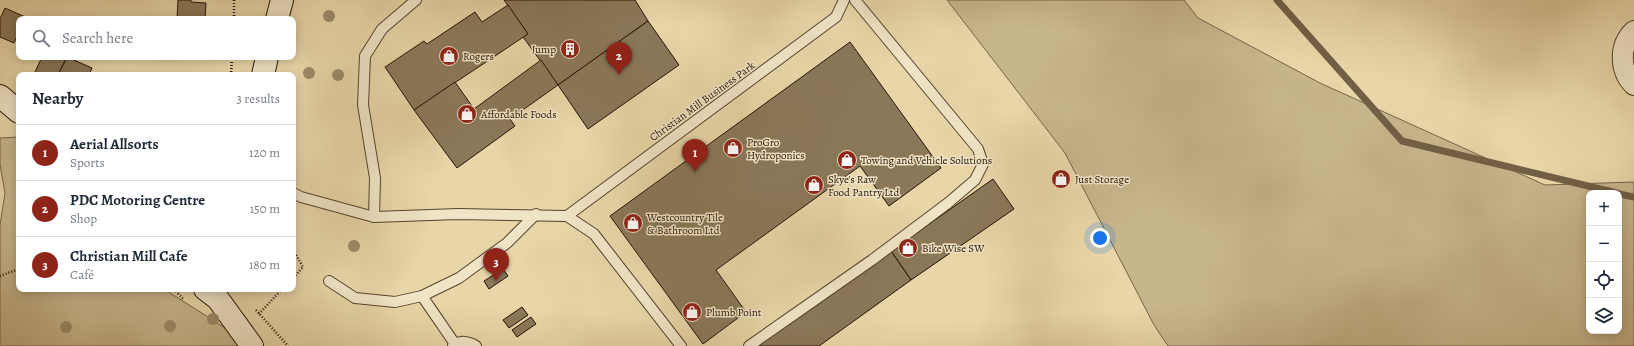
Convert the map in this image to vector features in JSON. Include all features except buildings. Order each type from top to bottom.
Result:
[{"type":"main road","points":[[278,16],[282,0]]},
{"type":"main road","points":[[264,72],[266,60]]},
{"type":"main road","points":[[0,96],[16,109]]},
{"type":"main road","points":[[209,292],[218,299],[252,346]]},
{"type":"street","points":[[1634,31],[1627,39],[1623,50],[1622,64],[1625,73],[1634,85]]},
{"type":"lane","points":[[374,217],[375,178],[363,105],[365,56],[382,28],[416,0]]},
{"type":"lane","name":"Christian Mill Business Park","points":[[567,216],[836,17],[844,0]]},
{"type":"lane","points":[[750,346],[872,260],[948,203],[975,180],[983,164],[978,149],[855,0]]},
{"type":"lane","points":[[296,194],[374,217],[458,214],[536,214],[567,216],[594,234],[681,346]]},
{"type":"lane","points":[[329,281],[355,298],[395,302],[422,296],[459,278],[506,243],[536,214]]},
{"type":"lane","points":[[422,296],[454,345],[466,341],[476,346]]},
{"type":"path","points":[[234,0],[234,16]]},
{"type":"path","points":[[230,72],[232,60]]},
{"type":"path","points":[[296,255],[303,267],[296,275]]},
{"type":"path","points":[[0,276],[16,270]]},
{"type":"path","points":[[259,314],[279,292]]},
{"type":"path","points":[[255,309],[288,346]]},
{"type":"shaded area","points":[[947,0],[1184,0],[1198,18],[1320,83],[1545,185],[1634,182],[1634,346],[1168,346],[1154,325],[1065,153]]},
{"type":"shaded area","points":[[16,137],[16,292],[169,292],[244,340],[239,346],[0,346],[0,225],[5,193],[0,165],[0,138]]},
{"type":"waterway","points":[[1277,0],[1402,141],[1605,190]]},
{"type":"waterway","points":[[1622,195],[1634,197]]},
{"type":"place","name":"Jump","points":[[570,49]]},
{"type":"place","name":"Rogers","points":[[449,56]]},
{"type":"place","name":"PDC Motoring Centre","points":[[619,75]]},
{"type":"place","name":"Affordable Foods","points":[[467,114]]},
{"type":"place","name":"ProGro Hydroponics","points":[[733,148]]},
{"type":"place","name":"Towing and Vehicle Solutions","points":[[847,160]]},
{"type":"place","name":"Aerial Allsorts","points":[[695,172]]},
{"type":"place","name":"Just Storage","points":[[1061,179]]},
{"type":"place","name":"Skye's Raw Food Pantry Ltd","points":[[814,185]]},
{"type":"place","name":"Westcountry Tile & Bathroom Ltd","points":[[633,223]]},
{"type":"place","name":"Bike Wise SW","points":[[908,248]]},
{"type":"place","name":"Christian Mill Cafe","points":[[496,281]]},
{"type":"place","name":"Plumb Point","points":[[692,312]]}]
